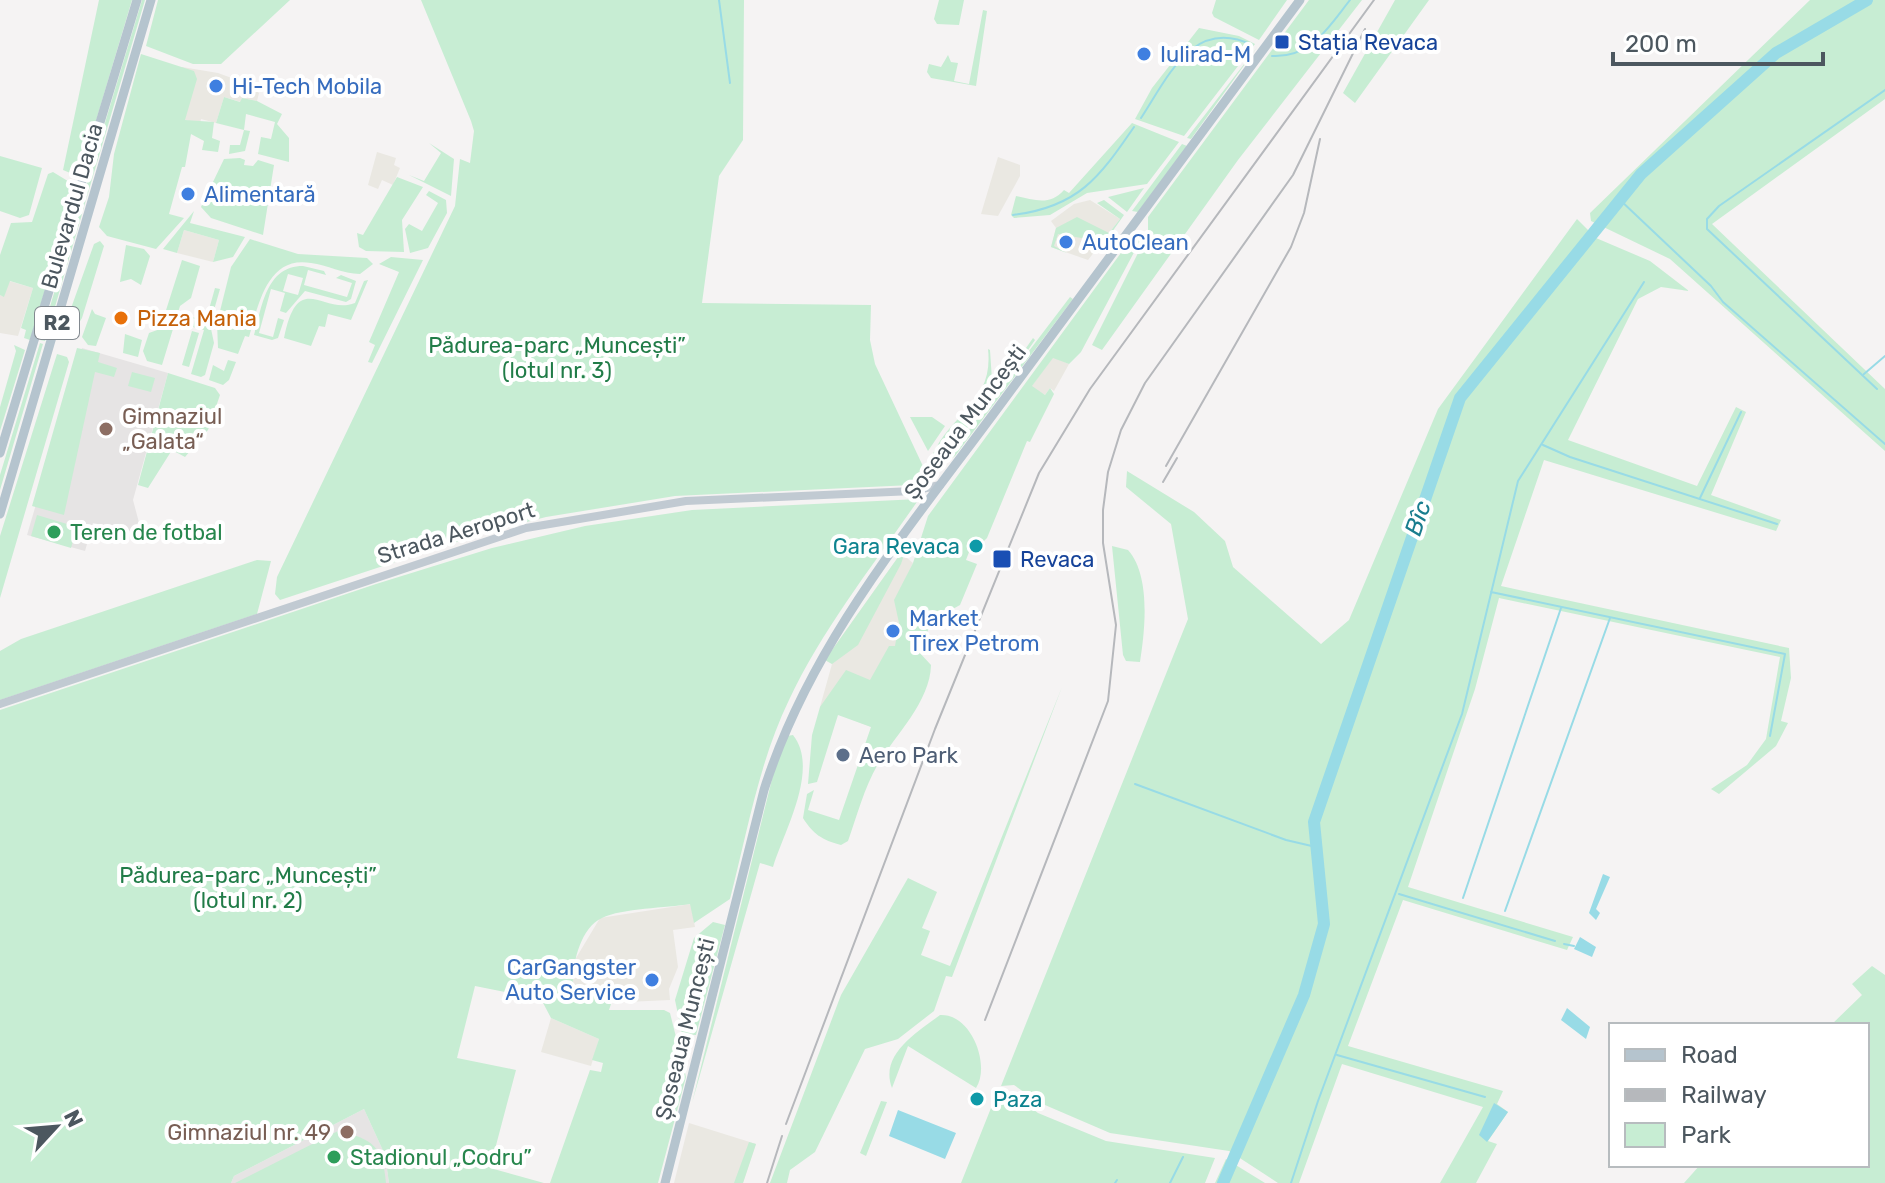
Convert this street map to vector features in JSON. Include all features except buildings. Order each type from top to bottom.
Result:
[{"type":"main road","name":"Bulevardul Dacia","points":[[0,453],[137,0]]},
{"type":"main road","name":"Bulevardul Dacia","points":[[0,514],[151,0]]},
{"type":"main road","name":"Șoseaua Muncești","points":[[665,1183],[778,744],[830,641],[940,485],[1300,0]]},
{"type":"street","name":"Strada Aeroport","points":[[0,704],[526,528],[686,501],[913,491],[940,485]]},
{"type":"shaded area","name":"Hi-Tech Mobila","points":[[182,67],[218,73],[248,84],[259,93],[257,101],[242,98],[241,102],[224,97],[216,123],[201,119],[200,124],[168,115]]},
{"type":"shaded area","points":[[377,152],[396,158],[394,165],[400,168],[393,185],[382,180],[378,189],[368,185]]},
{"type":"shaded area","points":[[998,157],[1020,165],[1020,176],[998,216],[981,214]]},
{"type":"shaded area","points":[[1090,200],[1120,219],[1088,260],[1051,247],[1056,228],[1051,221],[1074,204]]},
{"type":"shaded area","points":[[184,230],[219,240],[213,262],[177,253]]},
{"type":"shaded area","points":[[9,281],[33,288],[18,336],[0,333],[0,295],[4,296]]},
{"type":"shaded area","name":"Gimnaziul „Galata“","points":[[82,348],[168,373],[133,500],[142,534],[93,523],[85,551],[27,535]]},
{"type":"shaded area","points":[[1053,357],[1069,364],[1054,391],[1050,388],[1045,395],[1031,387]]},
{"type":"shaded area","points":[[901,553],[913,563],[900,590],[907,625],[871,727],[820,707],[832,664],[825,660]]},
{"type":"shaded area","points":[[691,904],[695,927],[673,930],[678,967],[669,989],[670,1000],[605,1003],[573,985],[573,963],[600,918]]},
{"type":"shaded area","points":[[551,1018],[599,1039],[591,1066],[541,1052]]},
{"type":"shaded area","name":"Stadionul „Codru”","points":[[364,1109],[385,1155],[389,1183],[231,1183],[234,1176]]},
{"type":"shaded area","points":[[689,1123],[756,1144],[743,1183],[674,1183]]},
{"type":"green space","points":[[99,0],[132,0],[81,171],[75,175],[63,170]]},
{"type":"green space","points":[[142,0],[145,0],[83,210],[79,209]]},
{"type":"green space","points":[[158,0],[290,0],[221,64],[193,64],[146,46]]},
{"type":"green space","name":"Pădurea-parc „Muncești” (lotul nr. 3)","points":[[421,0],[744,0],[743,140],[719,176],[702,303],[871,305],[870,340],[875,364],[929,479],[912,485],[675,496],[546,517],[483,533],[280,600],[275,594],[277,577],[455,206],[460,159],[470,163],[474,131],[471,121]]},
{"type":"green space","points":[[939,0],[964,0],[959,25],[937,24],[934,19]]},
{"type":"green space","points":[[1216,0],[1287,0],[1259,40],[1214,17],[1212,13]]},
{"type":"green space","points":[[1309,0],[1362,0],[1238,160],[1102,350],[1092,345],[1148,233],[1148,217]]},
{"type":"green space","points":[[1395,0],[1429,0],[1355,103],[1343,93]]},
{"type":"green space","points":[[1810,0],[1885,0],[1885,99],[1712,224],[1885,389],[1885,451],[1670,259],[1591,221],[1590,213]]},
{"type":"green space","points":[[983,10],[987,11],[976,86],[931,78],[927,72],[929,64],[941,67],[948,55],[951,62],[958,63],[954,81],[969,84]]},
{"type":"green space","points":[[1199,28],[1239,36],[1255,44],[1184,136],[1135,119],[1152,88]]},
{"type":"green space","points":[[1258,46],[1191,139],[1187,138]]},
{"type":"green space","points":[[141,54],[194,71],[197,79],[185,120],[214,122],[212,138],[220,141],[218,152],[202,150],[204,141],[191,134],[185,167],[182,167],[169,214],[184,218],[156,249],[107,236],[99,227],[109,197],[114,154]]},
{"type":"green space","points":[[224,97],[240,102],[242,98],[257,101],[282,114],[277,124],[289,138],[289,162],[258,154],[261,137],[271,139],[275,122],[246,114],[244,130],[216,123]]},
{"type":"green space","points":[[1132,123],[1179,142],[1147,184],[1087,193],[1050,215],[1014,218],[1011,215],[1016,196],[1048,200],[1064,190],[1069,193]]},
{"type":"green space","points":[[244,130],[250,131],[245,151],[229,154],[230,145],[240,145]]},
{"type":"green space","points":[[429,143],[454,159],[451,196],[409,175],[424,181],[441,153]]},
{"type":"green space","points":[[1182,144],[1187,146],[1138,212],[1132,211]]},
{"type":"green space","points":[[0,156],[42,168],[29,215],[20,218],[0,211]]},
{"type":"green space","points":[[224,159],[245,160],[244,165],[253,166],[258,160],[274,165],[263,235],[211,218],[201,207]]},
{"type":"green space","points":[[53,172],[76,186],[30,340],[24,338],[26,330],[21,328],[33,288],[10,281],[4,297],[0,295],[0,255],[11,223],[32,222],[48,174]]},
{"type":"green space","points":[[397,177],[423,187],[402,220],[404,252],[366,251],[359,247],[357,233],[363,235]]},
{"type":"green space","points":[[1144,188],[1127,212],[1108,197]]},
{"type":"green space","points":[[429,191],[446,200],[447,213],[428,248],[410,253],[405,229],[409,224],[422,231],[438,203],[426,195]]},
{"type":"green space","points":[[1104,200],[1124,215],[1105,242],[1058,234],[1054,246],[1067,253],[1051,247],[1056,228],[1077,217],[1109,233],[1120,219],[1097,203]]},
{"type":"green space","points":[[194,211],[190,223],[245,237],[233,257],[213,262],[219,240],[184,230],[177,253],[163,249]]},
{"type":"green space","points":[[78,213],[82,214],[45,341],[40,340]]},
{"type":"green space","points":[[1577,219],[1596,238],[1650,261],[1689,291],[1661,287],[1638,299],[1568,440],[1697,486],[1736,407],[1746,412],[1711,495],[1781,520],[1776,531],[1544,460],[1501,586],[1789,648],[1791,678],[1781,721],[1788,723],[1776,746],[1719,794],[1711,789],[1747,765],[1766,739],[1780,657],[1499,598],[1475,689],[1408,887],[1573,937],[1567,950],[1403,900],[1348,1046],[1503,1091],[1497,1104],[1508,1112],[1488,1141],[1497,1144],[1476,1183],[1440,1183],[1483,1107],[1342,1064],[1299,1183],[1278,1183],[1229,1151],[1110,1133],[1038,1102],[1014,1085],[1001,1086],[1188,619],[1171,524],[1126,487],[1127,471],[1194,512],[1225,541],[1233,567],[1321,644],[1349,620],[1438,409]]},
{"type":"green space","points":[[1137,231],[1141,237],[1139,243],[1081,352],[1069,364],[1053,358],[1032,386],[1045,395],[1050,388],[1054,394],[1030,442],[1027,441],[987,538],[983,542],[974,539],[966,560],[977,564],[960,605],[933,620],[918,651],[931,665],[919,705],[873,773],[848,841],[841,845],[823,838],[803,818],[807,794],[814,790],[808,810],[839,820],[871,727],[838,715],[817,782],[808,784],[812,735],[820,707],[846,670],[870,680],[889,646],[895,646],[899,623],[894,600],[913,563],[928,516]]},
{"type":"green space","points":[[250,239],[298,254],[367,258],[373,264],[360,274],[311,263],[284,267],[267,285],[249,337],[245,336],[238,354],[218,348],[217,323],[231,267]]},
{"type":"green space","points":[[100,241],[104,246],[82,318],[76,328],[65,325],[94,244]]},
{"type":"green space","points":[[126,245],[144,249],[150,256],[141,285],[131,279],[120,282]]},
{"type":"green space","points":[[391,257],[423,260],[372,363],[368,362],[375,345],[369,342],[399,272],[379,264]]},
{"type":"green space","points":[[182,260],[200,266],[191,298],[180,306],[162,365],[147,361],[143,351],[149,333],[160,329]]},
{"type":"green space","points":[[303,266],[324,271],[326,275],[308,270],[304,285],[347,297],[352,283],[336,278],[341,275],[356,281],[351,299],[346,302],[305,291],[286,313],[280,311],[285,293],[271,289],[259,333],[273,337],[278,318],[284,320],[278,338],[272,340],[254,335],[263,301],[273,280],[291,268]],"holes":[[[288,274],[303,278],[298,295],[283,291]]]},
{"type":"green space","points":[[368,280],[351,320],[328,314],[325,327],[319,326],[311,346],[284,338],[296,305],[313,299],[332,304],[355,303],[364,281]]},
{"type":"green space","points":[[215,288],[220,289],[210,324],[214,343],[205,375],[201,377],[191,374],[204,330],[193,327],[195,319],[182,315],[206,320]]},
{"type":"green space","points":[[1070,297],[1073,299],[955,456],[940,468]]},
{"type":"green space","points":[[92,309],[95,314],[106,318],[96,346],[88,345],[82,337]]},
{"type":"green space","points":[[192,331],[199,333],[189,367],[182,365]]},
{"type":"green space","points":[[125,334],[142,340],[138,357],[123,353]]},
{"type":"green space","points":[[1033,338],[1035,340],[1005,383],[935,466],[932,456],[940,441],[978,395],[984,382],[988,349],[992,380],[1003,381]]},
{"type":"green space","points":[[40,343],[43,344],[0,490],[0,475]]},
{"type":"green space","points":[[14,345],[25,350],[0,431],[0,407],[16,351]]},
{"type":"green space","points":[[77,348],[100,353],[98,362],[117,368],[114,377],[95,372],[64,515],[32,506]]},
{"type":"green space","points":[[57,354],[67,357],[69,362],[0,598],[0,536]]},
{"type":"green space","points":[[228,360],[236,362],[229,380],[223,385],[209,380],[213,365],[224,371]]},
{"type":"green space","points":[[132,372],[155,378],[151,392],[128,386]]},
{"type":"green space","points":[[168,373],[215,388],[220,395],[208,430],[185,457],[172,450],[148,488],[138,485]]},
{"type":"green space","points":[[910,417],[932,417],[945,426],[928,451]]},
{"type":"green space","name":"Pădurea-parc „Muncești” (lotul nr. 2)","points":[[919,499],[833,622],[789,700],[762,773],[730,899],[694,923],[690,904],[611,915],[594,923],[579,948],[573,985],[611,1004],[609,1010],[664,1010],[670,1013],[686,1077],[658,1183],[550,1183],[590,1070],[601,1072],[603,1063],[592,1060],[599,1039],[551,1018],[541,999],[475,986],[457,1058],[516,1070],[490,1168],[544,1183],[389,1183],[385,1155],[364,1109],[234,1176],[231,1183],[0,1183],[0,710],[376,584],[492,548],[585,526],[692,510]]},
{"type":"green space","name":"Teren de fotbal","points":[[37,515],[77,527],[71,548],[31,536]]},
{"type":"green space","points":[[1112,546],[1128,550],[1140,574],[1144,619],[1140,662],[1126,661],[1123,655]]},
{"type":"green space","points":[[901,553],[904,555],[901,564],[858,645],[832,664],[825,660]]},
{"type":"green space","points":[[257,560],[271,561],[257,614],[0,700],[0,651],[21,639]]},
{"type":"green space","points":[[1062,687],[952,977],[946,976],[934,1011],[898,1039],[865,1049],[815,1152],[790,1170],[787,1183],[770,1183],[841,995],[908,878],[937,892],[922,928],[930,931],[921,955],[950,966]]},
{"type":"green space","points":[[793,735],[803,765],[797,800],[773,867],[760,863],[692,1103],[774,771],[787,736]]},
{"type":"green space","points":[[713,922],[725,925],[696,1035],[682,1034],[675,1000],[694,938]]},
{"type":"green space","points":[[1872,966],[1885,975],[1885,1183],[1684,1183],[1698,1167],[1869,1167],[1869,1023],[1833,1023],[1862,995],[1852,984]]},
{"type":"green space","points":[[940,1015],[961,1022],[975,1042],[981,1067],[976,1088],[908,1046],[892,1088],[889,1076],[896,1054]]},
{"type":"green space","points":[[1011,1092],[1038,1113],[1106,1141],[1215,1158],[1205,1183],[961,1183],[997,1093]]},
{"type":"green space","points":[[881,1101],[887,1102],[866,1156],[860,1153]]},
{"type":"green space","name":"Stadionul „Codru”","points":[[338,1131],[360,1137],[374,1146],[382,1160],[386,1183],[235,1183]]},
{"type":"green space","points":[[749,1142],[756,1144],[743,1183],[734,1183]]},
{"type":"green space","points":[[1226,1159],[1265,1183],[1215,1183]]},
{"type":"water","points":[[1603,874],[1610,877],[1596,909],[1600,913],[1596,920],[1589,913]]},
{"type":"water","points":[[1580,937],[1596,947],[1592,957],[1574,949]]},
{"type":"water","points":[[1567,1008],[1590,1027],[1586,1039],[1561,1020]]},
{"type":"water","points":[[1494,1103],[1508,1112],[1487,1142],[1479,1135]]},
{"type":"water","points":[[898,1110],[956,1133],[945,1159],[889,1136]]},
{"type":"waterway","points":[[719,0],[730,83]]},
{"type":"waterway","points":[[1272,56],[1286,55],[1308,47],[1326,31],[1350,0]]},
{"type":"waterway","name":"Bîc","points":[[1223,1183],[1304,995],[1324,924],[1314,822],[1460,398],[1641,174],[1776,53],[1867,0]]},
{"type":"waterway","points":[[1141,118],[1173,69],[1199,44],[1232,38],[1252,45]]},
{"type":"waterway","points":[[1877,389],[1707,229],[1707,219],[1719,206],[1885,90]]},
{"type":"waterway","points":[[1013,215],[1054,205],[1085,187],[1134,127]]},
{"type":"waterway","points":[[1619,199],[1711,286],[1723,302],[1885,444]]},
{"type":"waterway","points":[[1291,1183],[1318,1101],[1462,714],[1518,481],[1644,282]]},
{"type":"waterway","points":[[1864,374],[1885,356]]},
{"type":"waterway","points":[[1700,498],[1741,412]]},
{"type":"waterway","points":[[1543,445],[1570,457],[1777,524]]},
{"type":"waterway","points":[[1491,592],[1785,654],[1770,736]]},
{"type":"waterway","points":[[1463,898],[1561,608]]},
{"type":"waterway","points":[[1505,911],[1610,618]]},
{"type":"waterway","points":[[1135,784],[1286,840],[1316,847]]},
{"type":"waterway","points":[[1399,894],[1555,941]]},
{"type":"waterway","points":[[1564,944],[1574,946]]},
{"type":"waterway","points":[[1337,1055],[1485,1097]]},
{"type":"waterway","points":[[1170,1183],[1183,1157]]},
{"type":"railway","points":[[786,1124],[935,729],[1039,473],[1090,389],[1374,0]]},
{"type":"railway","points":[[985,1020],[1108,701],[1116,625],[1103,543],[1103,510],[1108,472],[1121,430],[1145,383],[1293,175],[1365,29]]},
{"type":"railway","points":[[1166,466],[1291,247],[1304,213],[1320,139]]},
{"type":"railway","points":[[1163,482],[1177,458]]},
{"type":"railway","points":[[767,1183],[782,1136]]},
{"type":"place","name":"Stația Revaca","points":[[1282,42]]},
{"type":"place","name":"Iulirad-M","points":[[1144,54]]},
{"type":"place","name":"Hi-Tech Mobila","points":[[216,86]]},
{"type":"place","name":"Alimentară","points":[[188,194]]},
{"type":"place","name":"AutoClean","points":[[1066,242]]},
{"type":"place","name":"Pizza Mania","points":[[121,318]]},
{"type":"place","name":"Gimnaziul „Galata“","points":[[106,429]]},
{"type":"place","name":"Teren de fotbal","points":[[54,532]]},
{"type":"place","name":"Gara Revaca","points":[[976,546]]},
{"type":"place","name":"Revaca","points":[[1002,559]]},
{"type":"place","name":"Market Tirex Petrom","points":[[893,631]]},
{"type":"place","name":"Aero Park","points":[[843,755]]},
{"type":"place","name":"CarGangster Auto Service","points":[[652,980]]},
{"type":"place","name":"Paza","points":[[977,1099]]},
{"type":"place","name":"Gimnaziul nr. 49","points":[[347,1132]]},
{"type":"place","name":"Stadionul „Codru”","points":[[334,1157]]}]
